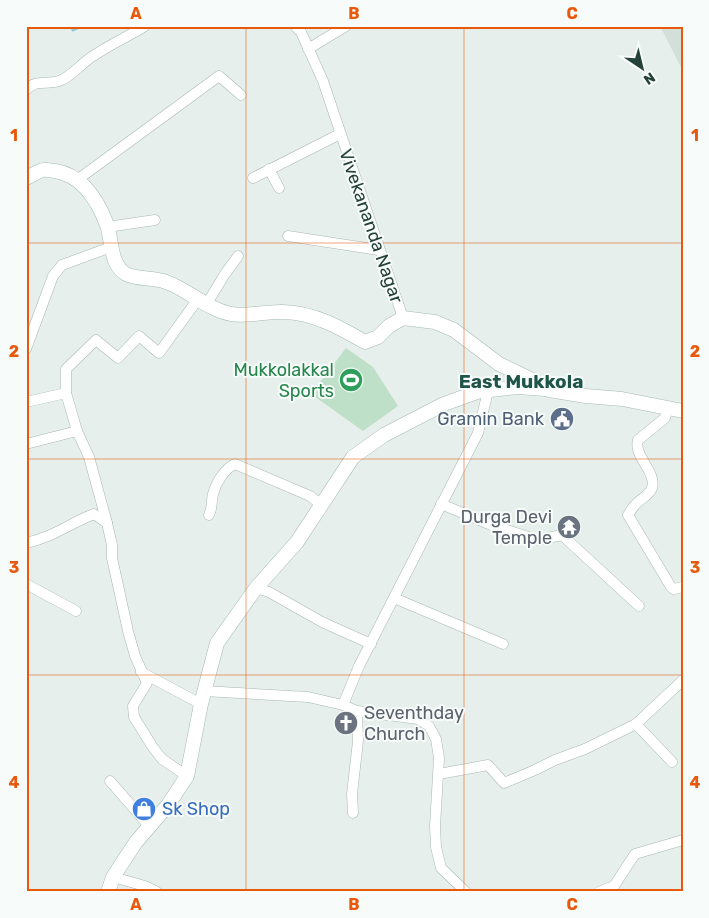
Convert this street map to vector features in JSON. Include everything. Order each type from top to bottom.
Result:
[{"type":"main road","points":[[26,178],[43,170],[65,173],[83,184],[94,200],[107,227],[111,247],[119,268],[134,277],[166,282],[211,308],[232,314],[283,312],[307,315],[323,320],[364,342],[378,337],[389,326],[403,318],[434,322],[454,330],[499,364],[549,390]]},
{"type":"main road","points":[[108,892],[113,877],[136,842],[168,805],[187,776],[203,697],[217,643],[256,588],[297,542],[320,504],[353,457],[384,435],[444,404],[480,391],[518,387],[683,410]]},
{"type":"street","points":[[26,90],[29,86],[36,83],[59,81],[71,74],[91,57],[145,26]]},
{"type":"street","name":"Vivekananda Nagar","points":[[295,26],[300,32],[323,81],[403,318]]},
{"type":"street","points":[[308,49],[346,26]]},
{"type":"street","points":[[77,180],[219,76],[241,95]]},
{"type":"street","points":[[253,178],[340,134]]},
{"type":"street","points":[[270,169],[280,188]]},
{"type":"street","points":[[107,227],[155,220]]},
{"type":"street","points":[[288,236],[379,250]]},
{"type":"street","points":[[26,350],[53,276],[62,265],[111,247]]},
{"type":"street","points":[[187,776],[162,759],[134,717],[133,706],[147,684],[134,656],[119,596],[112,558],[110,533],[88,457],[77,431],[66,393],[66,369],[96,340],[118,358],[139,336],[160,353],[238,256]]},
{"type":"street","points":[[343,705],[359,666],[478,433],[488,391]]},
{"type":"street","points":[[26,402],[66,393]]},
{"type":"street","points":[[668,407],[665,418],[638,440],[638,448],[650,474],[652,485],[651,491],[635,505],[628,515],[671,587],[674,589],[683,587]]},
{"type":"street","points":[[26,444],[77,431]]},
{"type":"street","points":[[209,515],[213,507],[213,494],[220,478],[229,466],[234,464],[310,496],[320,504]]},
{"type":"street","points":[[441,504],[491,525],[538,540],[562,536],[639,606]]},
{"type":"street","points":[[26,543],[44,539],[82,518],[94,514],[107,523]]},
{"type":"street","points":[[26,584],[76,611]]},
{"type":"street","points":[[256,588],[269,592],[349,635],[371,644]]},
{"type":"street","points":[[394,598],[503,644]]},
{"type":"street","points":[[141,672],[203,697],[308,696],[343,705],[357,711],[418,719],[429,726],[436,740],[439,774],[435,826],[436,847],[441,868],[466,892]]},
{"type":"street","points":[[439,774],[488,765],[504,783],[585,749],[636,724],[683,680]]},
{"type":"street","points":[[353,814],[352,794],[358,741],[357,711]]},
{"type":"street","points":[[636,724],[672,762]]},
{"type":"street","points":[[110,781],[149,826]]},
{"type":"street","points":[[599,892],[614,886],[635,854],[683,840]]},
{"type":"street","points":[[113,877],[145,886],[157,892]]},
{"type":"shaded area","points":[[660,26],[683,26],[683,71]]},
{"type":"green space","name":"Mukkolakkal Sports","points":[[346,348],[373,367],[398,406],[363,431],[311,394]]},
{"type":"waterway","points":[[72,26],[73,30],[82,26]]},
{"type":"place","name":"Mukkolakkal Sports","points":[[351,380]]},
{"type":"place","name":"Gramin Bank","points":[[562,419]]},
{"type":"place","name":"Durga Devi Temple","points":[[569,527]]},
{"type":"place","name":"Seventhday Church","points":[[346,723]]},
{"type":"place","name":"Sk Shop","points":[[144,809]]},
{"type":"district","name":"East Mukkola","points":[[521,381]]}]
